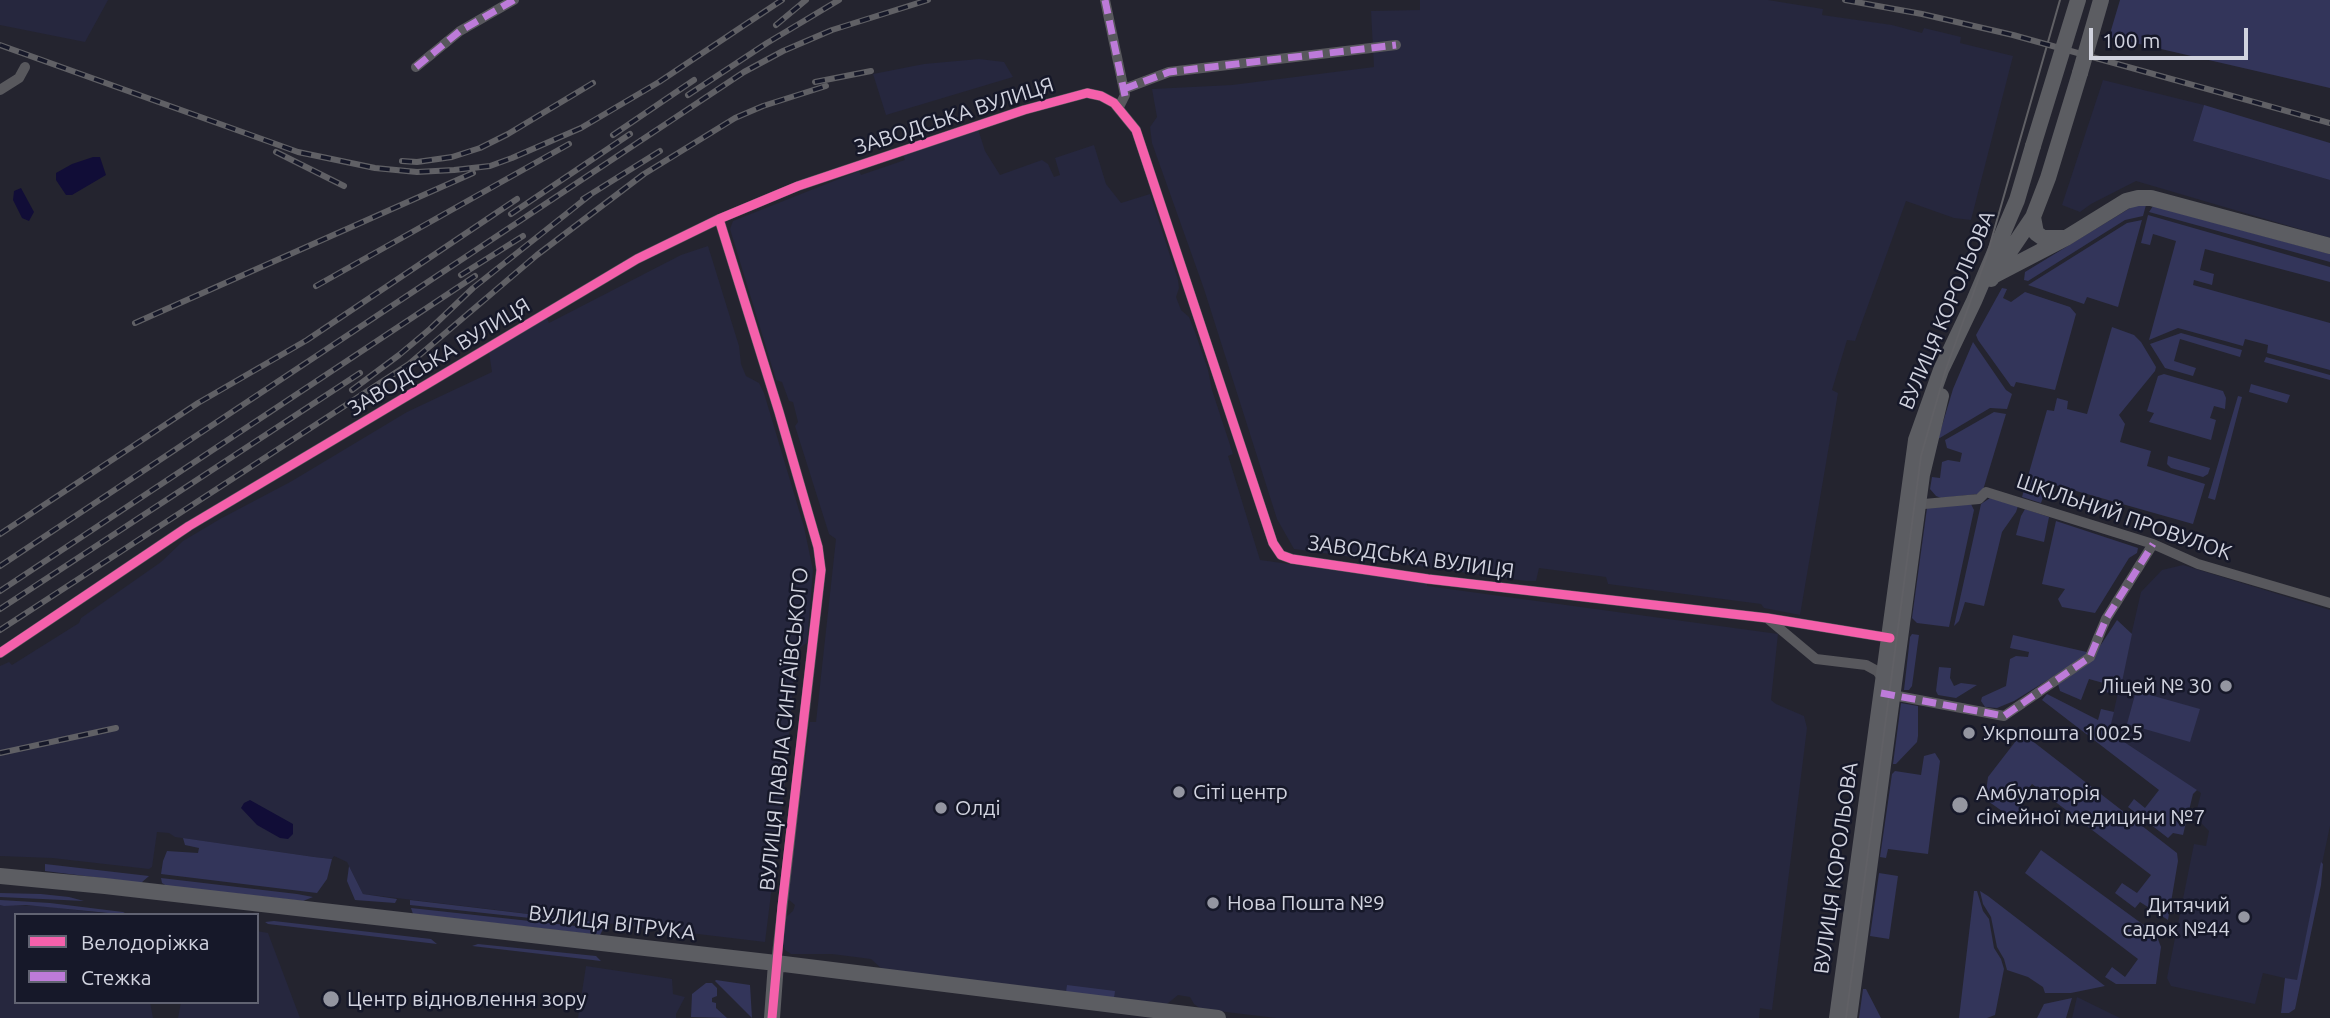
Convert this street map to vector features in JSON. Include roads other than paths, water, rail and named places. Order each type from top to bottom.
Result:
[{"type":"main road","name":"ВУЛИЦЯ КОРОЛЬОВА","points":[[1838,1018],[1912,505],[1919,428],[1941,370],[2017,200],[2078,0]]},
{"type":"main road","name":"ВУЛИЦЯ КОРОЛЬОВА","points":[[1849,1018],[1890,638],[1912,505],[1946,381],[1993,276],[2033,217],[2056,153],[2101,0]]},
{"type":"main road","points":[[1974,301],[1993,276],[2126,201],[2148,197],[2330,246]]},
{"type":"main road","points":[[2017,200],[2033,217],[2036,233],[2043,238],[2066,237]]},
{"type":"main road","points":[[1996,248],[2033,217]]},
{"type":"main road","name":"ВУЛИЦЯ ВІТРУКА","points":[[0,876],[104,886],[1218,1018]]},
{"type":"main road","name":"ВУЛИЦЯ ВІТРУКА","points":[[0,884],[776,967],[1157,1018]]},
{"type":"main road","points":[[772,1018],[776,967]]},
{"type":"street","points":[[416,67],[460,31],[514,0]]},
{"type":"street","points":[[1105,0],[1125,95],[1119,107]]},
{"type":"street","points":[[1124,89],[1169,72],[1396,45]]},
{"type":"street","points":[[0,90],[19,78],[26,66]]},
{"type":"street","name":"ЗАВОДСЬКА ВУЛИЦЯ","points":[[0,653],[189,526],[637,259],[719,219],[797,186],[1035,107],[1087,93],[1101,96],[1119,107],[1136,130],[1273,543],[1281,555],[1292,559],[1428,579],[1767,618]]},
{"type":"street","name":"ВУЛИЦЯ ПАВЛА СИНГАЇВСЬКОГО","points":[[719,219],[790,449],[818,547],[821,570],[776,967]]},
{"type":"street","name":"ШКІЛЬНИЙ ПРОВУЛОК","points":[[1912,505],[1979,499],[1986,492],[2154,544],[2198,564],[2330,603]]},
{"type":"street","points":[[1767,618],[1816,659],[1866,665],[1877,671],[1886,689],[2004,716],[2090,657],[2106,619],[2154,544]]},
{"type":"street","points":[[1767,618],[1890,638]]},
{"type":"tram line","points":[[1846,1018],[1921,456],[1945,372],[1987,255],[2060,0]]},
{"type":"railway","points":[[0,45],[298,152],[375,168],[417,172],[454,170],[490,166],[581,128],[659,82],[782,0]]},
{"type":"railway","points":[[776,25],[806,0]]},
{"type":"railway","points":[[688,95],[839,0]]},
{"type":"railway","points":[[0,566],[744,72],[783,51],[832,30],[928,0]]},
{"type":"railway","points":[[1845,0],[2013,35],[2330,123]]},
{"type":"railway","points":[[815,82],[871,71]]},
{"type":"railway","points":[[613,135],[694,80]]},
{"type":"railway","points":[[402,161],[417,162],[452,157],[480,148],[593,83]]},
{"type":"railway","points":[[0,630],[409,364],[537,255],[644,174],[735,118],[826,86]]},
{"type":"railway","points":[[511,214],[630,134]]},
{"type":"railway","points":[[316,286],[569,144]]},
{"type":"railway","points":[[583,199],[660,151]]},
{"type":"railway","points":[[276,152],[344,186]]},
{"type":"railway","points":[[135,323],[473,173]]},
{"type":"railway","points":[[352,390],[399,355],[473,288],[590,195]]},
{"type":"railway","points":[[0,534],[198,403],[307,340],[517,199]]},
{"type":"railway","points":[[461,275],[523,236]]},
{"type":"railway","points":[[0,591],[475,276]]},
{"type":"railway","points":[[0,609],[360,373]]},
{"type":"railway","points":[[0,753],[116,728]]},
{"type":"place","name":"Ліцей № 30","points":[[2226,686]]},
{"type":"place","name":"Укрпошта 10025","points":[[1969,733]]},
{"type":"place","name":"Сіті центр","points":[[1179,792]]},
{"type":"place","name":"Амбулаторія сімейної медицини №7","points":[[1960,805]]},
{"type":"place","name":"Олді","points":[[941,808]]},
{"type":"place","name":"Нова Пошта №9","points":[[1213,903]]},
{"type":"place","name":"Дитячий садок №44","points":[[2244,917]]},
{"type":"place","name":"Центр відновлення зору","points":[[331,999]]}]
